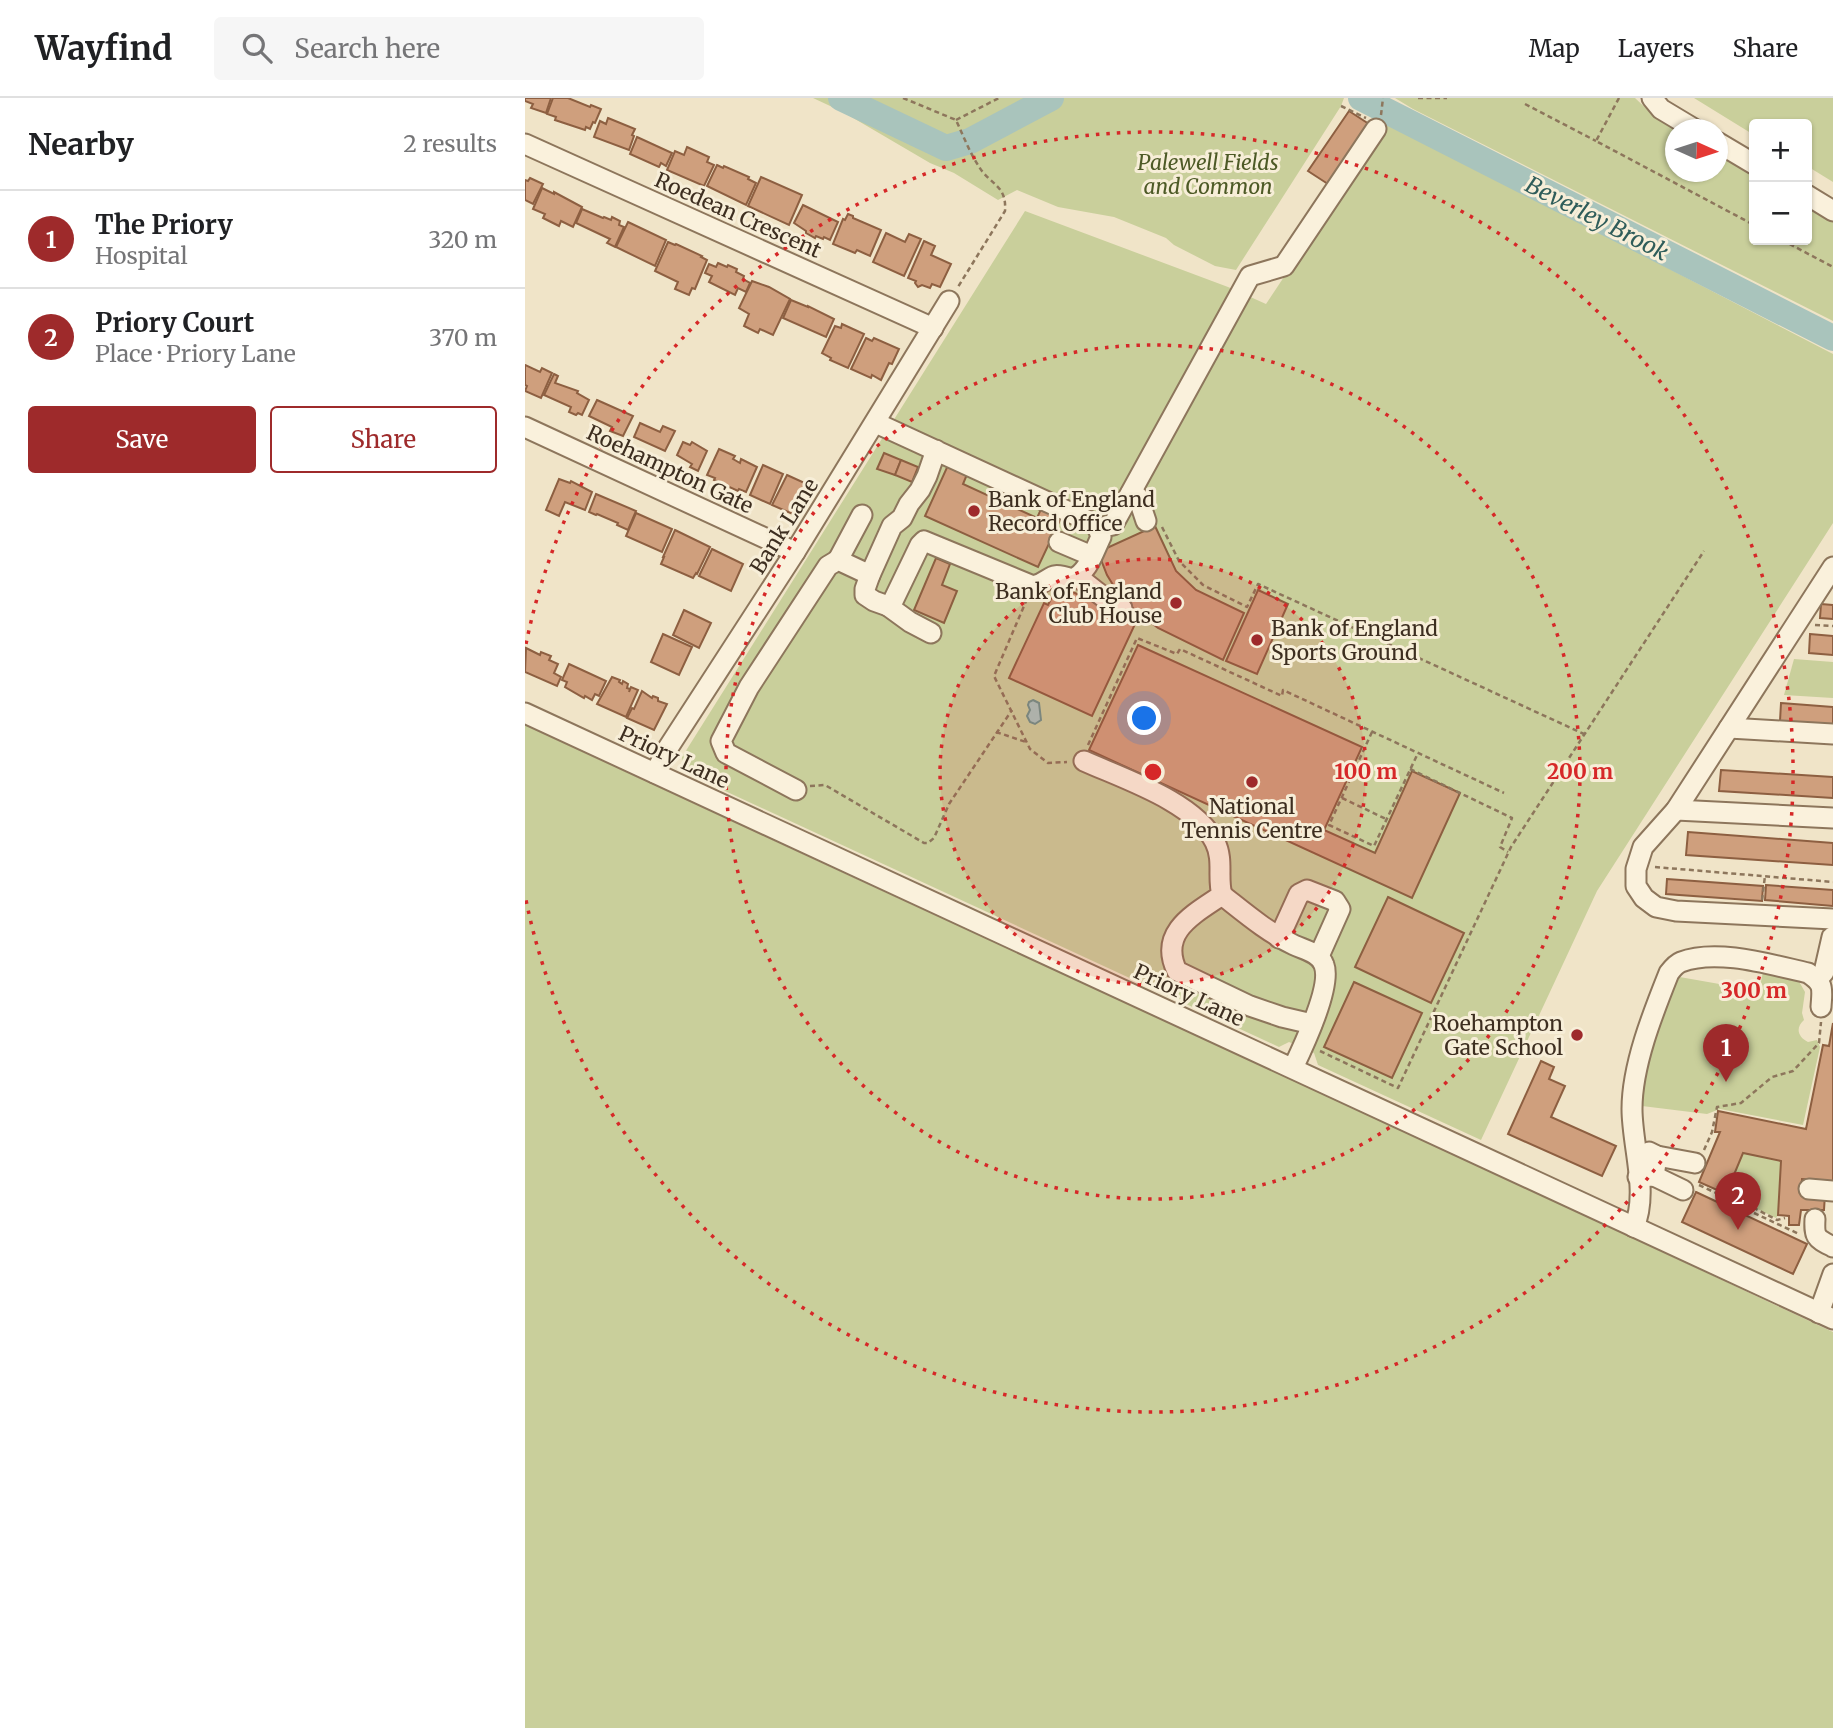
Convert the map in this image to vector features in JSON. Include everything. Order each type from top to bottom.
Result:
[{"type":"street","points":[[1652,98],[1661,109],[1678,119]]},
{"type":"street","points":[[1098,528],[1113,525],[1249,276],[1284,266],[1375,122]]},
{"type":"street","name":"Roedean Crescent","points":[[525,144],[933,328]]},
{"type":"street","points":[[1728,149],[1749,161]]},
{"type":"street","points":[[1812,198],[1833,211]]},
{"type":"street","name":"Bank Lane","points":[[655,774],[668,748],[795,552],[949,301]]},
{"type":"street","points":[[876,423],[1091,522],[1098,528],[1101,537],[1088,565],[1078,577],[1072,579],[1059,574],[1052,575],[1033,586],[924,541],[888,606]]},
{"type":"street","name":"Roehampton Gate","points":[[525,427],[795,552]]},
{"type":"street","points":[[931,633],[865,595],[865,589],[892,526],[902,518],[920,490],[936,450]]},
{"type":"street","points":[[1131,493],[1138,497],[1146,521]]},
{"type":"street","points":[[796,790],[726,753],[721,741],[749,687],[828,566],[838,560],[862,515]]},
{"type":"street","points":[[1059,542],[1092,556]]},
{"type":"street","points":[[838,560],[870,575]]},
{"type":"street","points":[[1818,979],[1824,972],[1832,928],[1656,907],[1644,898],[1636,886],[1636,869],[1643,847],[1676,810],[1833,567]]},
{"type":"street","points":[[1078,577],[1111,603],[1122,608]]},
{"type":"street","name":"Priory Lane","points":[[525,713],[1826,1316]]},
{"type":"street","points":[[1729,728],[1833,734]]},
{"type":"street","points":[[1084,761],[1169,799],[1191,814],[1215,842],[1221,863],[1219,885],[1222,895],[1279,938],[1319,956],[1325,967],[1325,981],[1312,1024],[1293,1068]]},
{"type":"street","points":[[1676,810],[1833,818]]},
{"type":"street","points":[[1279,938],[1299,894],[1307,890],[1335,901],[1340,909],[1319,956]]},
{"type":"street","points":[[1222,895],[1179,926],[1172,942],[1172,960],[1177,971],[1250,1006],[1312,1024]]},
{"type":"street","points":[[1646,1177],[1632,1111],[1633,1091],[1637,1066],[1669,973],[1679,962],[1726,956],[1808,973],[1818,979],[1822,990],[1821,1007]]},
{"type":"street","points":[[1634,1227],[1653,1154],[1695,1163]]},
{"type":"street","points":[[1646,1177],[1683,1190]]},
{"type":"street","points":[[1809,1189],[1833,1191]]},
{"type":"street","points":[[1826,1316],[1833,1274]]},
{"type":"path","points":[[903,98],[956,120],[982,173],[1001,190],[1006,200],[1005,211],[949,301]]},
{"type":"path","points":[[956,120],[999,98]]},
{"type":"path","points":[[1418,98],[1447,98]]},
{"type":"path","points":[[1596,141],[1619,98]]},
{"type":"path","points":[[1341,106],[1375,122],[1383,100]]},
{"type":"path","points":[[1525,104],[1749,222]]},
{"type":"path","points":[[1791,245],[1833,267]]},
{"type":"path","points":[[1146,521],[1155,519],[1160,523],[1179,561],[1203,585],[1247,607],[1258,584],[1584,734]]},
{"type":"path","points":[[1304,1042],[1398,1088],[1509,852],[1704,551]]},
{"type":"path","points":[[1033,586],[994,676],[1030,749],[1048,763],[1084,761],[1085,751],[1137,638],[1177,654],[1180,649],[1282,696],[1283,690],[1504,793]]},
{"type":"path","points":[[796,790],[806,786],[825,785],[928,843],[934,838],[949,804],[1012,710]]},
{"type":"path","points":[[1373,731],[1329,825],[1374,846],[1418,752]]},
{"type":"path","points":[[996,732],[1027,743]]},
{"type":"path","points":[[1410,769],[1512,818],[1500,847],[1509,852]]},
{"type":"path","points":[[1342,798],[1387,819]]},
{"type":"path","points":[[1649,867],[1833,882]]},
{"type":"path","points":[[1762,903],[1765,876]]},
{"type":"path","points":[[1695,1163],[1706,1149],[1717,1107],[1741,1103],[1772,1077],[1793,1071],[1819,1043],[1821,1007]]},
{"type":"path","points":[[1683,1190],[1688,1180],[1777,1220],[1785,1218]]},
{"type":"path","points":[[1754,1213],[1797,1234],[1821,1234]]},
{"type":"green space","name":"Palewell Fields and Common","points":[[813,98],[1344,98],[1236,270],[1215,266],[1174,245],[1166,238],[1114,217],[1058,207],[1017,190],[998,200],[954,173],[930,163],[843,112]]},
{"type":"green space","points":[[1395,98],[1635,98],[1665,122],[1665,182],[1728,182],[1728,160],[1749,173],[1749,245],[1812,245],[1812,210],[1833,222],[1833,321]]},
{"type":"green space","points":[[1694,98],[1833,98],[1833,182],[1812,169],[1812,119],[1749,119],[1749,132]]},
{"type":"green space","name":"Bank of England Sports Ground","points":[[1387,122],[1833,354],[1833,523],[1597,891],[1481,1140],[1318,1065],[1314,1053],[1289,1042],[1279,1047],[684,772],[682,757],[1025,211],[1228,287],[1266,304]]},
{"type":"green space","points":[[1794,659],[1833,662],[1833,698],[1784,695]]},
{"type":"green space","points":[[525,725],[1330,1096],[1833,1332],[1833,1728],[525,1728]]},
{"type":"green space","points":[[1763,972],[1797,978],[1805,992],[1802,1013],[1804,1020],[1799,1026],[1799,1032],[1808,1042],[1817,1040],[1820,1047],[1803,1125],[1720,1109],[1707,1114],[1642,1106],[1640,1089],[1644,1055],[1674,976],[1759,991]]},
{"type":"green space","points":[[1743,1153],[1781,1161],[1776,1218],[1726,1194]]},
{"type":"water","points":[[1033,700],[1039,703],[1041,720],[1035,724],[1030,722],[1027,716],[1030,710],[1029,702]]},
{"type":"building","points":[[525,98],[551,98],[546,113],[531,108],[533,104],[525,101]]},
{"type":"building","points":[[553,98],[568,98],[601,109],[595,123],[585,130],[555,120],[556,117],[547,114]]},
{"type":"building","points":[[1349,111],[1372,126],[1331,186],[1308,171]]},
{"type":"building","points":[[608,118],[635,129],[629,150],[594,137],[600,121],[606,124]]},
{"type":"building","points":[[637,137],[672,153],[666,166],[661,163],[659,167],[630,154]]},
{"type":"building","points":[[687,147],[709,157],[707,162],[714,165],[704,186],[667,170],[675,151],[684,155]]},
{"type":"building","points":[[717,165],[749,177],[748,179],[756,183],[746,205],[707,186]]},
{"type":"building","points":[[761,177],[802,195],[789,225],[748,206]]},
{"type":"building","points":[[530,178],[543,184],[533,204],[525,200],[525,180]]},
{"type":"building","points":[[542,188],[582,207],[573,227],[561,221],[559,226],[543,218],[545,214],[533,209]]},
{"type":"building","points":[[803,205],[838,222],[830,240],[824,237],[815,238],[794,223]]},
{"type":"building","points":[[582,209],[603,218],[611,220],[612,217],[620,221],[619,225],[624,227],[615,247],[607,243],[610,239],[576,223]]},
{"type":"building","points":[[848,214],[881,230],[870,256],[833,244],[843,219],[845,220]]},
{"type":"building","points":[[628,222],[666,240],[655,266],[616,247]]},
{"type":"building","points":[[886,233],[905,242],[909,234],[921,239],[904,276],[873,262]]},
{"type":"building","points":[[924,241],[935,246],[931,255],[951,264],[940,287],[932,284],[930,288],[922,285],[918,287],[916,281],[908,278]]},
{"type":"building","points":[[668,242],[707,260],[695,289],[692,288],[689,295],[675,289],[678,282],[655,271]]},
{"type":"building","points":[[718,263],[737,269],[736,272],[744,276],[743,279],[750,283],[746,292],[738,288],[735,295],[709,282],[712,276],[705,273],[709,264],[716,267]]},
{"type":"building","points":[[752,281],[790,299],[773,335],[760,329],[758,333],[744,326],[749,314],[739,308]]},
{"type":"building","points":[[791,300],[834,319],[826,337],[783,318]]},
{"type":"building","points":[[842,324],[864,334],[848,368],[822,353],[835,326],[841,328]]},
{"type":"building","points":[[866,338],[872,341],[874,338],[899,349],[881,380],[851,369]]},
{"type":"building","points":[[525,365],[540,372],[542,368],[552,373],[541,398],[525,391]]},
{"type":"building","points":[[554,374],[558,376],[555,383],[578,391],[577,393],[589,400],[582,415],[569,412],[571,407],[544,395]]},
{"type":"building","points":[[597,400],[633,416],[623,436],[610,431],[612,427],[589,416]]},
{"type":"building","points":[[640,423],[660,432],[663,426],[675,431],[665,451],[634,437]]},
{"type":"building","points":[[683,442],[690,445],[692,442],[707,451],[698,471],[677,455]]},
{"type":"building","points":[[719,449],[735,456],[733,459],[740,463],[741,459],[757,467],[746,492],[739,489],[738,491],[707,475]]},
{"type":"building","points":[[884,453],[901,460],[895,475],[877,469]]},
{"type":"building","points":[[901,460],[918,467],[912,482],[895,475]]},
{"type":"building","name":"Bank of England Record Office","points":[[949,463],[968,472],[963,484],[1037,518],[1042,507],[1062,516],[1038,567],[925,516]]},
{"type":"building","points":[[763,465],[783,474],[770,504],[750,495]]},
{"type":"building","points":[[787,475],[809,485],[795,515],[772,505]]},
{"type":"building","points":[[559,479],[570,483],[571,481],[592,492],[585,510],[565,502],[559,516],[546,510]]},
{"type":"building","points":[[596,494],[636,511],[628,530],[617,525],[618,523],[589,512]]},
{"type":"building","points":[[636,513],[672,529],[662,552],[626,536]]},
{"type":"building","name":"Bank of England Club House","points":[[1155,526],[1176,571],[1196,590],[1244,613],[1223,660],[1158,628],[1118,593],[1107,575],[1098,552]]},
{"type":"building","points":[[675,530],[710,547],[693,578],[661,564]]},
{"type":"building","points":[[712,549],[743,564],[731,591],[699,576]]},
{"type":"building","points":[[936,558],[950,564],[942,585],[957,591],[944,623],[914,610]]},
{"type":"building","points":[[1058,585],[1136,622],[1092,716],[1009,678],[1044,603],[1048,605]]},
{"type":"building","points":[[1258,590],[1288,604],[1257,674],[1226,661]]},
{"type":"building","points":[[1821,604],[1833,605],[1833,619],[1820,618]]},
{"type":"building","points":[[684,610],[711,623],[699,648],[673,635]]},
{"type":"building","points":[[663,634],[692,647],[679,675],[651,662]]},
{"type":"building","points":[[1810,634],[1833,636],[1833,655],[1809,653]]},
{"type":"building","name":"National Tennis Centre","points":[[1138,645],[1362,747],[1324,830],[1375,853],[1412,771],[1460,793],[1412,898],[1089,750]]},
{"type":"building","points":[[526,648],[540,655],[541,652],[551,656],[549,660],[558,664],[554,673],[561,677],[557,686],[525,672]]},
{"type":"building","points":[[569,664],[606,681],[599,696],[595,694],[592,700],[585,696],[584,698],[565,687],[567,682],[562,680]]},
{"type":"building","points":[[612,677],[620,680],[622,684],[623,681],[628,684],[629,692],[631,687],[638,690],[626,717],[597,704]]},
{"type":"building","points":[[642,691],[667,704],[654,730],[627,718]]},
{"type":"building","points":[[1781,703],[1833,707],[1833,725],[1780,721]]},
{"type":"building","points":[[1721,770],[1833,777],[1833,798],[1719,791]]},
{"type":"building","points":[[1688,832],[1833,843],[1833,865],[1686,855]]},
{"type":"building","points":[[1667,879],[1763,886],[1762,901],[1666,894]]},
{"type":"building","points":[[1766,885],[1833,890],[1833,906],[1765,900]]},
{"type":"building","points":[[1388,897],[1464,933],[1431,1003],[1355,967]]},
{"type":"building","points":[[1354,982],[1422,1013],[1392,1078],[1324,1047]]},
{"type":"building","points":[[1833,1023],[1833,1188],[1817,1186],[1818,1180],[1802,1179],[1801,1193],[1825,1194],[1824,1210],[1801,1210],[1799,1225],[1789,1225],[1789,1216],[1778,1215],[1781,1161],[1743,1153],[1726,1194],[1699,1182],[1720,1132],[1715,1132],[1718,1111],[1806,1129],[1823,1045],[1829,1046]]},
{"type":"building","points":[[1541,1061],[1554,1067],[1549,1079],[1565,1086],[1551,1117],[1616,1146],[1602,1176],[1508,1134]]},
{"type":"building","points":[[1696,1192],[1807,1244],[1793,1274],[1682,1222]]},
{"type":"waterway","name":"Beverley Brook","points":[[841,98],[946,148],[970,141],[1051,98]]},
{"type":"waterway","name":"Beverley Brook","points":[[1361,98],[1833,338]]},
{"type":"place","name":"Bank of England Record Office","points":[[974,511]]},
{"type":"place","name":"Bank of England Club House","points":[[1176,603]]},
{"type":"place","name":"Bank of England Sports Ground","points":[[1257,640]]},
{"type":"place","name":"National Tennis Centre","points":[[1252,782]]},
{"type":"place","name":"Roehampton Gate School","points":[[1577,1035]]},
{"type":"place","name":"The Priory","points":[[1726,1082]]},
{"type":"place","name":"Priory Court","points":[[1738,1230]]}]
